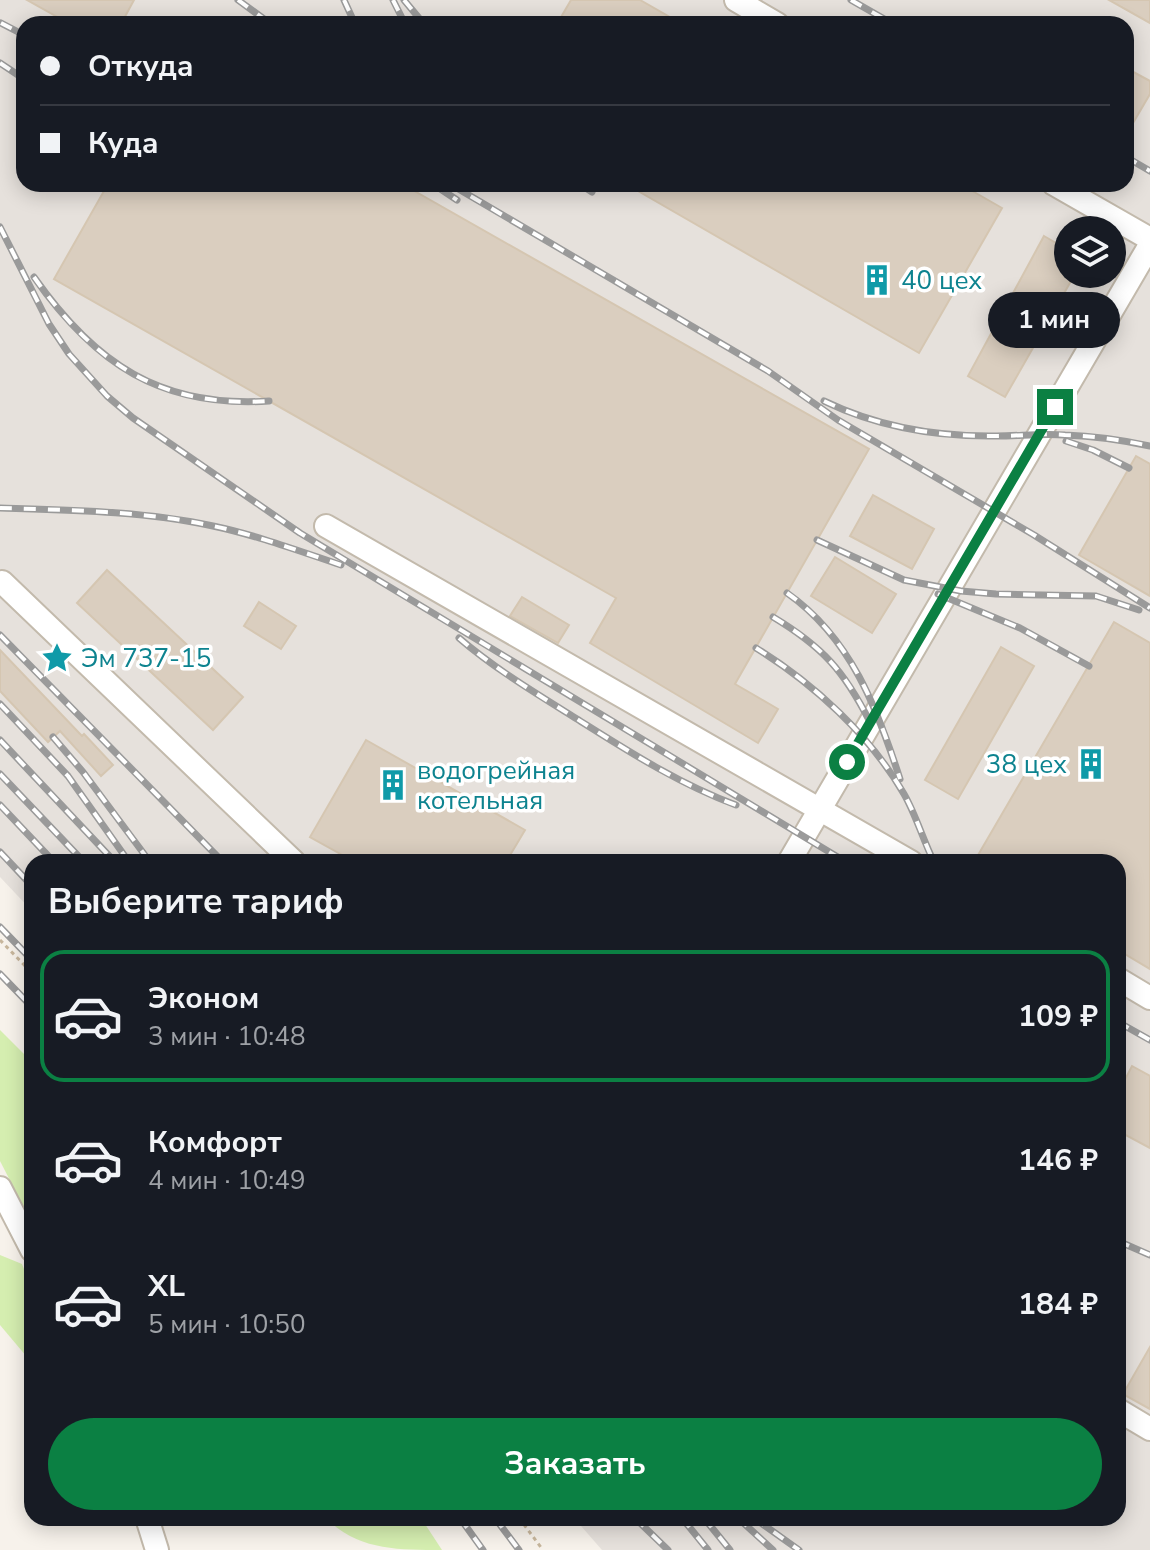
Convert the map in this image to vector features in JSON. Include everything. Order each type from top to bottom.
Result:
[{"type":"lane","points":[[736,0],[763,16]]},
{"type":"lane","points":[[794,854],[1150,242],[1067,192]]},
{"type":"lane","points":[[326,526],[897,854]]},
{"type":"lane","points":[[2,582],[286,854]]},
{"type":"lane","points":[[1126,984],[1150,998]]},
{"type":"lane","points":[[0,1188],[24,1234]]},
{"type":"lane","points":[[1126,1415],[1150,1429]]},
{"type":"lane","points":[[150,1526],[157,1550]]},
{"type":"path","points":[[0,940],[24,965]]},
{"type":"path","points":[[525,1526],[543,1550]]},
{"type":"shaded area","points":[[0,0],[1150,0],[1150,1550],[602,1550],[581,1526],[1126,1526],[1126,854],[24,854],[24,902],[0,877]]},
{"type":"green space","points":[[0,1030],[24,1054],[24,1208],[0,1161]]},
{"type":"green space","points":[[0,1255],[22,1264],[24,1269],[24,1354],[0,1325]]},
{"type":"green space","points":[[335,1526],[426,1526],[442,1550],[379,1546]]},
{"type":"building","points":[[27,0],[134,0],[125,16],[56,16]]},
{"type":"building","points":[[571,0],[640,0],[668,16],[562,16]]},
{"type":"building","points":[[1109,0],[1150,0],[1150,23]]},
{"type":"building","points":[[1134,72],[1150,81],[1150,94],[1134,121]]},
{"type":"building","points":[[103,192],[416,192],[869,449],[735,684],[778,709],[758,743],[590,643],[616,598],[54,279]]},
{"type":"building","name":"40 цех","points":[[640,192],[974,192],[1002,208],[919,353]]},
{"type":"building","points":[[1044,236],[1054,242],[1054,288],[1067,288],[1005,397],[968,376]]},
{"type":"building","points":[[1136,456],[1150,464],[1150,596],[1079,555]]},
{"type":"building","points":[[873,495],[934,529],[912,569],[850,536]]},
{"type":"building","points":[[835,557],[896,594],[872,633],[811,596]]},
{"type":"building","points":[[107,570],[243,697],[213,730],[77,603]]},
{"type":"building","points":[[522,597],[569,625],[558,643],[510,616]]},
{"type":"building","points":[[259,602],[296,626],[281,649],[244,626]]},
{"type":"building","name":"38 цех","points":[[1114,622],[1150,643],[1150,969],[1126,955],[1126,854],[979,854]]},
{"type":"building","points":[[1001,647],[1034,666],[958,799],[925,780]]},
{"type":"building","points":[[0,650],[113,765],[101,776],[60,731],[48,742],[0,691]]},
{"type":"building","name":"водогрейная котельная","points":[[366,740],[525,830],[511,854],[341,854],[310,837]]},
{"type":"building","points":[[1132,1066],[1150,1076],[1150,1148],[1126,1135],[1126,1078]]},
{"type":"building","points":[[1150,1347],[1150,1409],[1126,1396],[1126,1389]]},
{"type":"railway","points":[[238,0],[260,16]]},
{"type":"railway","points":[[344,0],[351,16]]},
{"type":"railway","points":[[393,0],[401,16]]},
{"type":"railway","points":[[404,0],[417,16]]},
{"type":"railway","points":[[851,0],[879,16]]},
{"type":"railway","points":[[1,23],[16,31]]},
{"type":"railway","points":[[0,63],[16,74]]},
{"type":"railway","points":[[1134,162],[1150,171]]},
{"type":"railway","points":[[445,192],[457,200]]},
{"type":"railway","points":[[464,192],[768,371],[838,420],[1034,535],[1150,608]]},
{"type":"railway","points":[[0,227],[49,324],[69,354],[107,396],[133,418],[300,533],[833,854]]},
{"type":"railway","points":[[34,277],[81,334],[134,374],[163,388],[195,397],[269,401]]},
{"type":"railway","points":[[824,401],[865,418],[908,429],[975,436],[1048,434],[1150,446]]},
{"type":"railway","points":[[1066,441],[1129,468]]},
{"type":"railway","points":[[0,508],[107,512],[187,521],[245,534],[341,565]]},
{"type":"railway","points":[[817,540],[904,580],[996,594],[1096,596],[1139,610]]},
{"type":"railway","points":[[787,593],[828,631],[859,676],[882,726],[900,779]]},
{"type":"railway","points":[[938,594],[1020,628],[1089,666]]},
{"type":"railway","points":[[773,617],[819,650],[851,688],[870,722]]},
{"type":"railway","points":[[0,635],[215,854]]},
{"type":"railway","points":[[459,638],[516,681],[635,755],[694,787],[736,805]]},
{"type":"railway","points":[[756,648],[819,694],[875,751],[904,794],[931,854]]},
{"type":"railway","points":[[0,704],[68,776],[123,854]]},
{"type":"railway","points":[[53,737],[144,854]]},
{"type":"railway","points":[[0,740],[107,854]]},
{"type":"railway","points":[[0,774],[76,854]]},
{"type":"railway","points":[[0,805],[46,854]]},
{"type":"railway","points":[[0,852],[24,878]]},
{"type":"railway","points":[[0,927],[24,952]]},
{"type":"railway","points":[[0,974],[24,999]]},
{"type":"railway","points":[[1126,1026],[1150,1040]]},
{"type":"railway","points":[[1126,1244],[1150,1255]]},
{"type":"railway","points":[[466,1526],[483,1550]]},
{"type":"railway","points":[[501,1526],[519,1550]]},
{"type":"railway","points":[[643,1526],[668,1550]]},
{"type":"railway","points":[[688,1526],[708,1550]]},
{"type":"railway","points":[[710,1526],[730,1550]]},
{"type":"railway","points":[[747,1526],[773,1550]]},
{"type":"railway","points":[[765,1526],[799,1550]]},
{"type":"place","name":"40 цех","points":[[877,280]]},
{"type":"place","name":"Эм 737-15","points":[[57,658]]},
{"type":"place","name":"38 цех","points":[[1091,764]]},
{"type":"place","name":"водогрейная котельная","points":[[393,785]]},
{"type":"route","points":[[847,762],[1055,407]]}]
